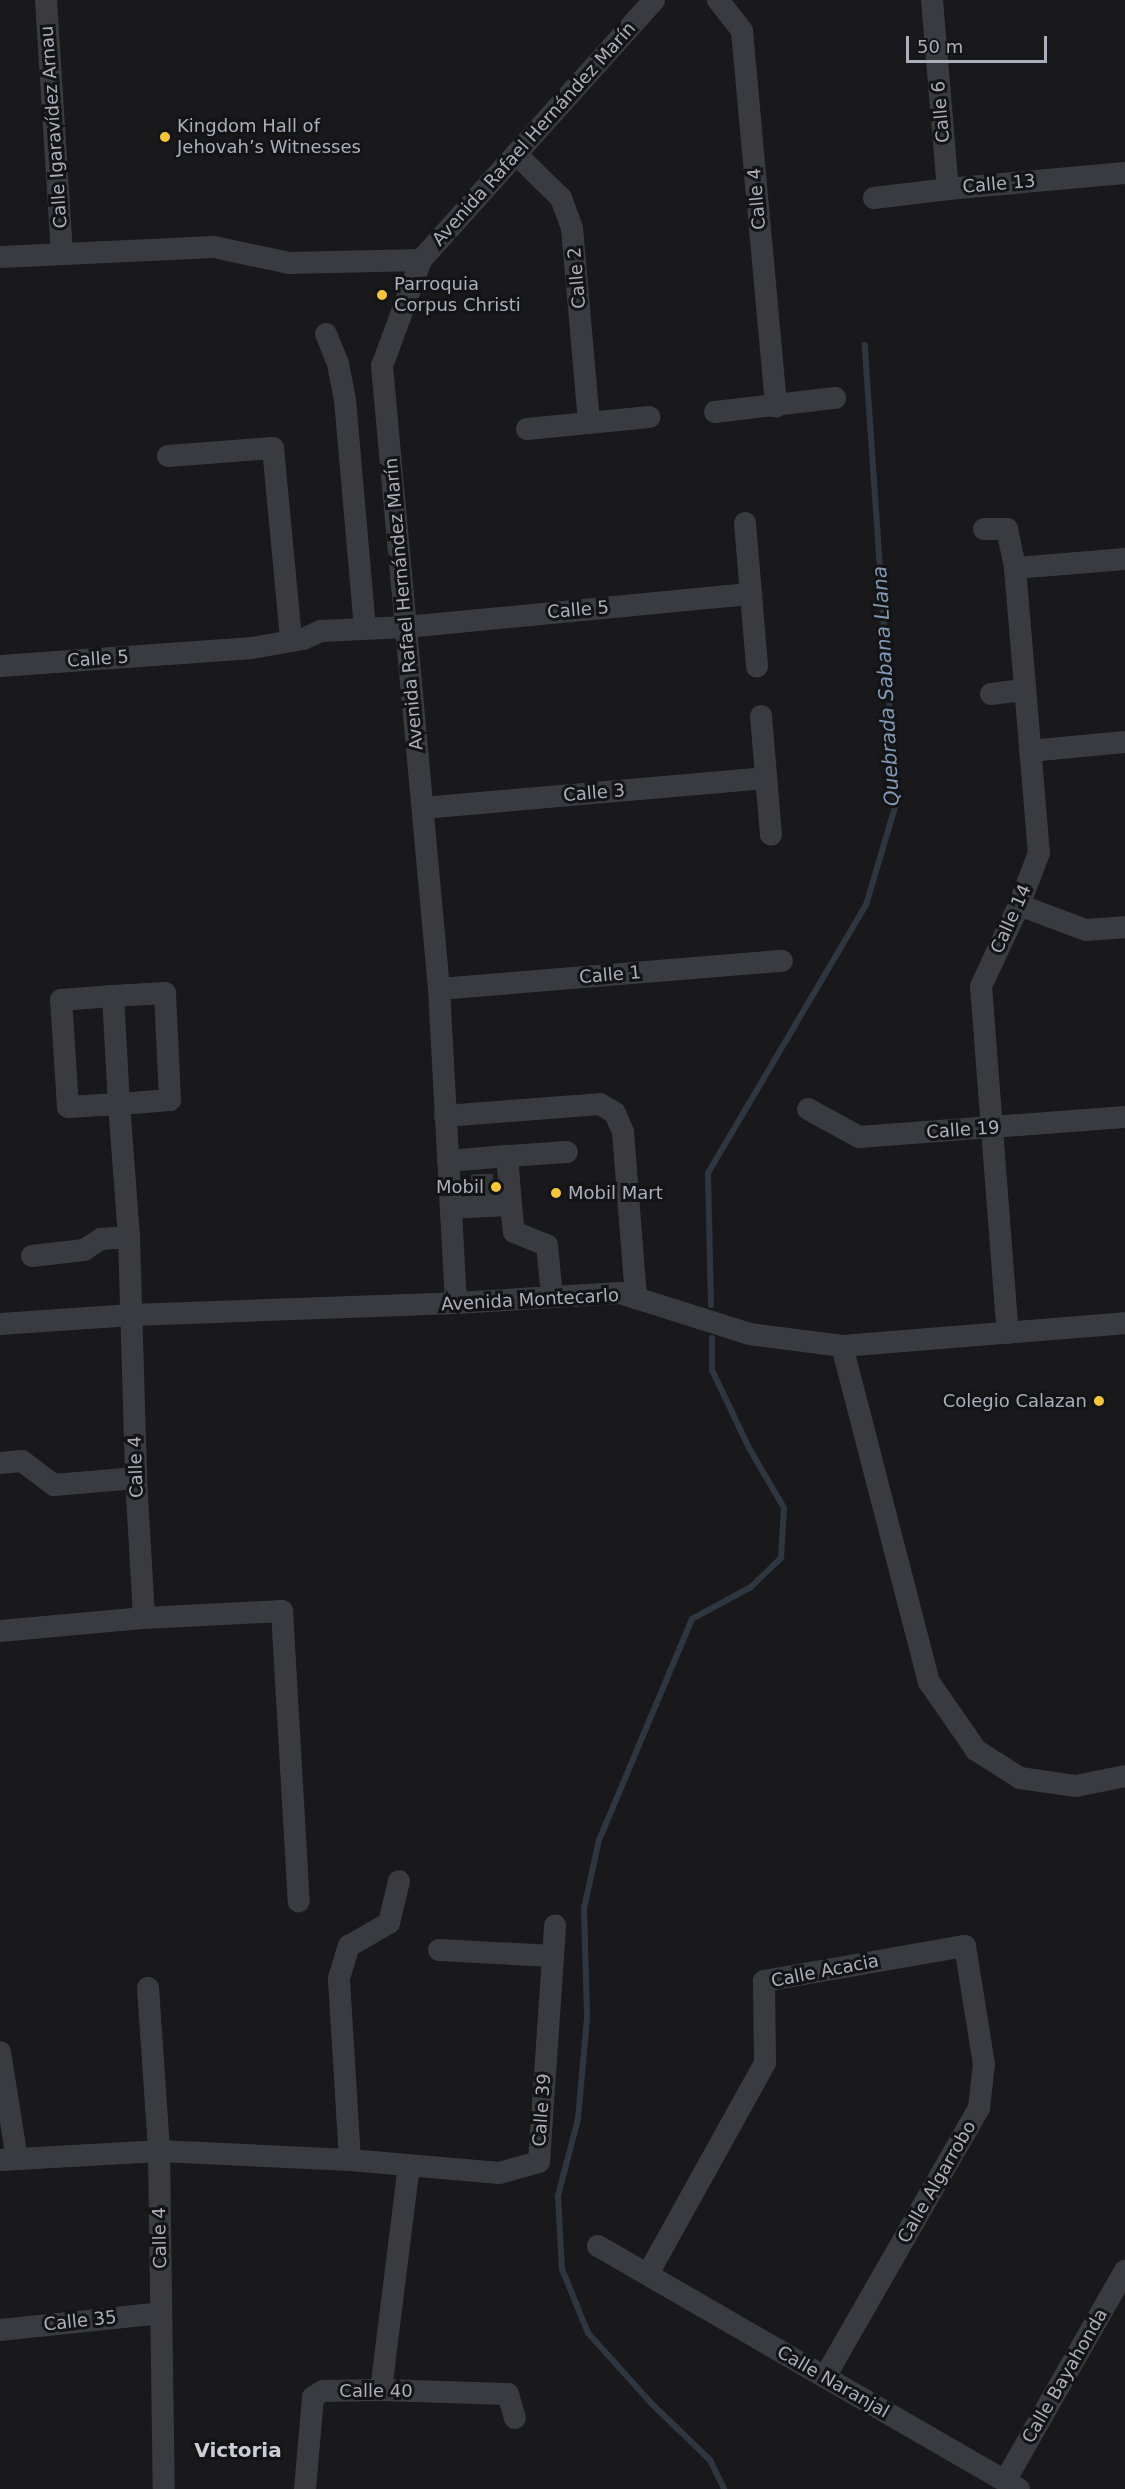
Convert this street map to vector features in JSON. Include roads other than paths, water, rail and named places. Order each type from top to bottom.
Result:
[{"type":"street","name":"Calle Igaravídez Arnau","points":[[46,0],[62,253]]},
{"type":"street","name":"Avenida Rafael Hernández Marín","points":[[456,1303],[439,989],[382,366],[422,260],[654,0]]},
{"type":"street","name":"Calle 4","points":[[718,0],[742,31],[776,406]]},
{"type":"street","name":"Calle 6","points":[[932,0],[948,189]]},
{"type":"street","name":"Calle 2","points":[[516,154],[561,198],[572,228],[589,423]]},
{"type":"street","name":"Calle 13","points":[[874,198],[1125,173]]},
{"type":"street","points":[[0,257],[214,247],[289,263],[422,260]]},
{"type":"street","points":[[326,334],[338,364],[345,400],[365,628]]},
{"type":"street","points":[[716,412],[835,398]]},
{"type":"street","points":[[527,429],[649,417]]},
{"type":"street","points":[[168,456],[273,448],[297,640]]},
{"type":"street","points":[[745,523],[757,666]]},
{"type":"street","name":"Calle 14","points":[[984,529],[1007,529],[1015,568],[1039,853],[1019,906],[981,986],[1008,1333]]},
{"type":"street","points":[[1015,568],[1125,559]]},
{"type":"street","name":"Calle 5","points":[[0,666],[252,648],[297,640],[321,631],[406,627],[751,594]]},
{"type":"street","name":"Calle 5","points":[[297,640],[322,646],[380,642],[406,627]]},
{"type":"street","points":[[991,694],[1025,690]]},
{"type":"street","points":[[761,716],[771,835]]},
{"type":"street","points":[[1030,751],[1125,742]]},
{"type":"street","name":"Calle 3","points":[[423,808],[765,778]]},
{"type":"street","points":[[1019,906],[1086,930],[1125,927]]},
{"type":"street","name":"Calle 1","points":[[439,989],[782,961]]},
{"type":"street","points":[[165,993],[170,1100],[68,1107],[61,1000],[112,996],[165,993]]},
{"type":"street","name":"Calle 4","points":[[112,996],[129,1237],[136,1478],[144,1618]]},
{"type":"street","points":[[445,1116],[600,1104],[615,1113],[623,1132],[636,1298]]},
{"type":"street","name":"Calle 19","points":[[808,1109],[859,1137],[1125,1117]]},
{"type":"street","points":[[451,1208],[515,1156],[567,1152]]},
{"type":"street","points":[[515,1156],[510,1180],[514,1232],[547,1245],[552,1296]]},
{"type":"street","points":[[448,1161],[511,1204]]},
{"type":"street","points":[[32,1256],[84,1250],[101,1239],[129,1237]]},
{"type":"street","name":"Avenida Montecarlo","points":[[0,1324],[132,1315],[456,1303],[620,1293],[750,1334],[842,1346],[1125,1323]]},
{"type":"street","points":[[842,1346],[929,1682],[976,1750],[1020,1778],[1076,1786],[1125,1776]]},
{"type":"street","points":[[0,1463],[22,1461],[54,1485],[136,1478]]},
{"type":"street","points":[[0,1631],[144,1618],[282,1611],[299,1902]]},
{"type":"street","points":[[350,2160],[339,1978],[349,1946],[388,1923],[399,1881]]},
{"type":"street","name":"Calle 39","points":[[8,2160],[159,2151],[350,2160],[499,2173],[539,2162],[555,1926]]},
{"type":"street","name":"Calle Acacia","points":[[648,2274],[765,2063],[764,1981],[965,1946],[969,1971]]},
{"type":"street","points":[[439,1950],[553,1956]]},
{"type":"street","name":"Calle Algarrobo","points":[[825,2377],[979,2109],[984,2064],[969,1971]]},
{"type":"street","name":"Calle 4","points":[[148,1988],[159,2151],[164,2489]]},
{"type":"street","points":[[0,2052],[8,2160]]},
{"type":"street","points":[[381,2390],[409,2166]]},
{"type":"street","name":"Calle Naranjal","points":[[598,2246],[1012,2485]]},
{"type":"street","name":"Calle Bayahonda","points":[[1012,2485],[1125,2271]]},
{"type":"street","name":"Calle 35","points":[[0,2330],[161,2313]]},
{"type":"street","name":"Calle 40","points":[[305,2489],[313,2397],[323,2391],[381,2390],[508,2394],[515,2418]]},
{"type":"waterway","name":"Quebrada Sabana Llana","points":[[711,1305],[708,1173],[866,905],[896,804],[865,345]]},
{"type":"waterway","name":"Quebrada Sabana Llana","points":[[712,1338],[712,1370],[749,1448],[784,1508],[781,1558],[751,1587],[692,1619],[599,1840],[584,1908],[587,2018],[578,2119],[558,2196],[562,2269],[588,2333],[652,2404],[710,2460],[724,2489]]},
{"type":"tunnel","points":[[482,1174],[483,1196]]},
{"type":"place","name":"Kingdom Hall of Jehovah’s Witnesses","points":[[165,137]]},
{"type":"place","name":"Parroquia Corpus Christi","points":[[382,295]]},
{"type":"place","name":"Mobil","points":[[496,1187]]},
{"type":"place","name":"Mobil Mart","points":[[556,1193]]},
{"type":"place","name":"Colegio Calazan","points":[[1099,1401]]},
{"type":"district","name":"Victoria","points":[[238,2450]]}]
